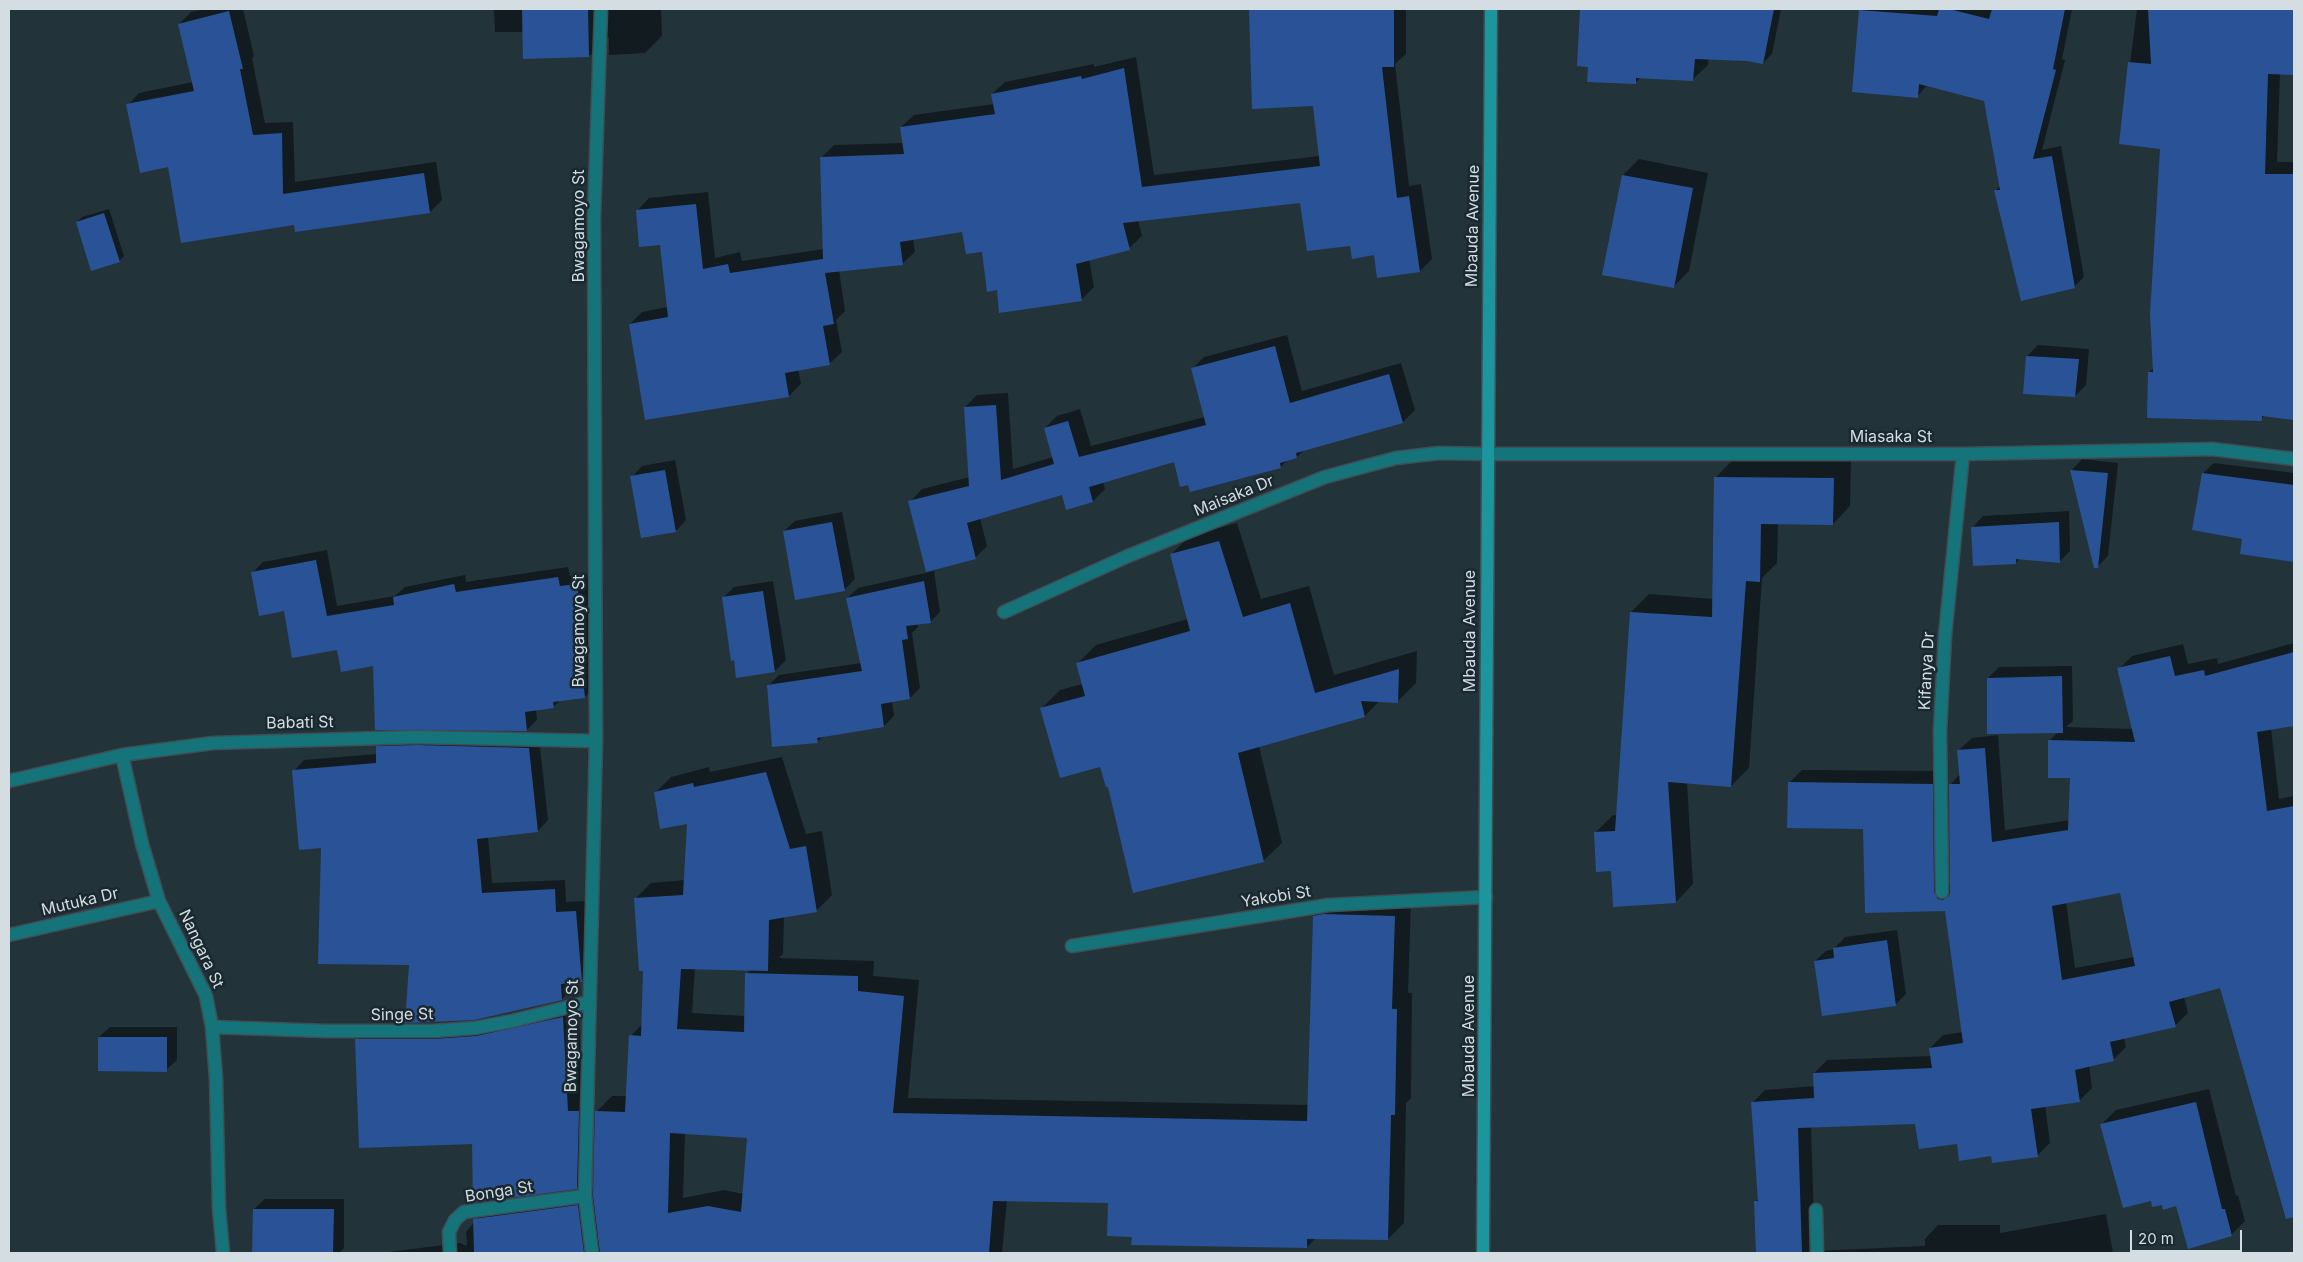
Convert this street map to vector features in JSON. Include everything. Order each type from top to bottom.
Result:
[{"type":"street","name":"Bwagamoyo St","points":[[592,1253],[585,1196],[596,741],[594,218],[600,9]]},
{"type":"street","name":"Mbauda Avenue","points":[[1483,1253],[1491,9]]},
{"type":"street","name":"Miasaka St","points":[[1487,454],[1963,454],[2212,449],[2294,459]]},
{"type":"street","name":"Maisaka Dr","points":[[1004,612],[1128,556],[1325,477],[1396,458],[1439,453],[1487,454]]},
{"type":"street","name":"Kifanya Dr","points":[[1942,892],[1940,731],[1945,636],[1963,454]]},
{"type":"street","name":"Babati St","points":[[9,781],[122,755],[213,742],[417,737],[596,741]]},
{"type":"street","name":"Nangara St","points":[[122,755],[142,844],[159,901],[206,996],[212,1027],[216,1078],[219,1208],[223,1253]]},
{"type":"street","name":"Yakobi St","points":[[1072,946],[1329,905],[1486,897]]},
{"type":"street","name":"Mutuka Dr","points":[[9,935],[159,901]]},
{"type":"street","name":"Singe St","points":[[212,1027],[327,1031],[475,1028],[589,1002]]},
{"type":"street","name":"Bonga St","points":[[450,1253],[449,1232],[455,1220],[464,1212],[585,1196]]},
{"type":"street","points":[[1816,1210],[1817,1253]]},
{"type":"building","points":[[522,9],[588,9],[589,57],[523,59]]},
{"type":"building","points":[[1249,9],[1394,9],[1394,67],[1382,67],[1397,198],[1409,196],[1420,272],[1377,278],[1374,255],[1352,259],[1350,246],[1307,251],[1300,203],[1123,223],[1130,250],[1076,264],[1082,301],[999,313],[997,290],[987,292],[982,252],[966,254],[962,232],[900,242],[903,265],[825,273],[834,324],[823,326],[830,365],[785,373],[789,397],[645,420],[629,324],[668,317],[660,245],[639,247],[636,210],[696,204],[703,269],[728,264],[730,273],[823,259],[820,157],[904,154],[900,127],[995,114],[991,94],[1081,76],[1082,79],[1124,68],[1142,187],[1320,166],[1313,106],[1252,109]]},
{"type":"building","points":[[1580,9],[1774,9],[1763,64],[1747,61],[1695,59],[1693,81],[1636,78],[1636,84],[1587,82],[1588,67],[1577,66]]},
{"type":"building","points":[[1939,9],[1949,9],[1989,19],[1992,9],[2065,9],[2053,69],[2056,70],[2033,159],[2052,156],[2075,288],[2021,301],[1994,190],[2000,190],[1984,101],[1919,84],[1918,98],[1852,92],[1859,10],[1937,16]]},
{"type":"building","points":[[2148,9],[2294,9],[2294,75],[2268,74],[2265,174],[2294,174],[2294,420],[2262,416],[2262,421],[2147,418],[2148,372],[2153,372],[2150,314],[2160,149],[2119,144],[2128,62],[2151,64]]},
{"type":"building","points":[[229,11],[243,69],[240,69],[253,135],[282,133],[283,194],[424,173],[430,213],[295,232],[294,225],[181,243],[168,167],[140,173],[126,104],[194,91],[178,24]]},
{"type":"building","points":[[1622,175],[1693,188],[1674,288],[1602,275]]},
{"type":"building","points":[[104,213],[120,262],[91,271],[76,222]]},
{"type":"building","points":[[1275,346],[1290,403],[1389,374],[1403,423],[1296,453],[1297,458],[1280,463],[1281,468],[1190,492],[1188,485],[1180,487],[1174,462],[1089,487],[1093,502],[1066,510],[1062,495],[967,523],[976,559],[926,572],[908,501],[969,486],[964,407],[996,405],[1001,480],[1054,464],[1044,428],[1068,421],[1079,457],[1206,425],[1191,368]]},
{"type":"building","points":[[2026,356],[2079,359],[2075,397],[2023,394]]},
{"type":"building","points":[[665,470],[676,532],[641,538],[630,476]]},
{"type":"building","points":[[2070,470],[2108,473],[2098,568],[2094,568]]},
{"type":"building","points":[[2202,473],[2294,485],[2294,562],[2240,554],[2242,539],[2192,530]]},
{"type":"building","points":[[1714,477],[1834,478],[1833,525],[1761,524],[1760,582],[1746,581],[1731,787],[1668,782],[1676,903],[1613,907],[1611,871],[1596,872],[1594,832],[1615,831],[1630,612],[1712,617]]},
{"type":"building","points":[[832,522],[845,591],[795,600],[783,531]]},
{"type":"building","points":[[2059,522],[2060,563],[2016,559],[2016,564],[1973,566],[1971,527]]},
{"type":"building","points":[[1219,541],[1243,617],[1290,603],[1315,693],[1399,669],[1398,703],[1361,701],[1365,717],[1238,753],[1264,862],[1133,893],[1108,787],[1106,787],[1100,767],[1060,778],[1040,708],[1085,696],[1076,663],[1190,631],[1170,554]]},
{"type":"building","points":[[316,560],[327,616],[394,605],[393,597],[454,584],[456,592],[558,577],[560,586],[577,584],[584,629],[578,630],[585,698],[553,702],[554,708],[525,712],[527,731],[375,730],[373,666],[341,672],[337,650],[292,658],[284,611],[259,616],[251,572]]},
{"type":"building","points":[[924,581],[931,623],[906,626],[908,639],[902,640],[910,699],[881,704],[884,727],[817,738],[818,743],[772,747],[767,685],[862,671],[846,598]]},
{"type":"building","points":[[763,591],[775,672],[736,678],[734,660],[731,661],[722,597]]},
{"type":"building","points":[[2294,652],[2294,726],[2257,732],[2267,811],[2294,806],[2294,1217],[2286,1219],[2220,988],[2169,1002],[2176,1027],[2110,1042],[2114,1061],[2075,1070],[2080,1102],[2031,1109],[2038,1157],[1992,1163],[1991,1156],[1959,1161],[1957,1144],[1919,1149],[1915,1124],[1798,1128],[1802,1253],[1756,1253],[1754,1201],[1758,1201],[1751,1102],[1814,1098],[1813,1073],[1932,1068],[1929,1048],[1963,1043],[1945,911],[1865,913],[1863,829],[1787,828],[1788,782],[1933,784],[1934,892],[1938,899],[1943,900],[1949,896],[1950,892],[1949,784],[1960,784],[1957,750],[1985,748],[1992,842],[2068,830],[2070,778],[2048,778],[2048,740],[2135,742],[2117,668],[2170,656],[2175,676],[2204,670],[2205,676]],"holes":[[[2120,893],[2135,966],[2062,980],[2052,906]]]},
{"type":"building","points":[[2062,676],[2063,733],[1987,734],[1987,678]]},
{"type":"building","points":[[417,745],[529,748],[538,832],[477,839],[482,893],[555,889],[556,912],[576,911],[582,982],[561,984],[562,1000],[474,1020],[405,1023],[409,965],[318,964],[321,848],[299,850],[292,770],[376,763],[376,746]]},
{"type":"building","points":[[766,772],[790,849],[806,846],[817,912],[769,920],[768,971],[681,969],[677,1029],[744,1032],[745,973],[858,976],[858,991],[904,996],[893,1113],[1307,1121],[1313,916],[1323,914],[1395,916],[1392,1009],[1397,1009],[1395,1115],[1391,1115],[1388,1240],[1307,1239],[1307,1248],[1131,1245],[1132,1237],[1107,1236],[1108,1203],[993,1201],[989,1253],[600,1253],[593,1196],[595,1111],[625,1112],[629,1035],[641,1036],[643,971],[639,971],[634,898],[683,895],[687,824],[660,829],[654,792],[693,783],[694,787]],"holes":[[[670,1133],[747,1138],[741,1212],[708,1206],[668,1213]]]},
{"type":"building","points":[[1887,940],[1896,1006],[1822,1016],[1814,961],[1834,958],[1833,948]]},
{"type":"building","points":[[563,1017],[568,1111],[579,1111],[577,1189],[473,1203],[472,1144],[359,1148],[355,1039],[433,1039],[476,1036]]},
{"type":"building","points":[[98,1037],[167,1037],[167,1072],[98,1071]]},
{"type":"building","points":[[2196,1102],[2222,1209],[2225,1209],[2232,1236],[2188,1249],[2176,1206],[2163,1210],[2162,1205],[2152,1207],[2151,1201],[2123,1208],[2100,1124]]},
{"type":"building","points":[[578,1205],[584,1253],[474,1253],[473,1219]]},
{"type":"building","points":[[253,1209],[334,1209],[333,1253],[252,1253]]}]
